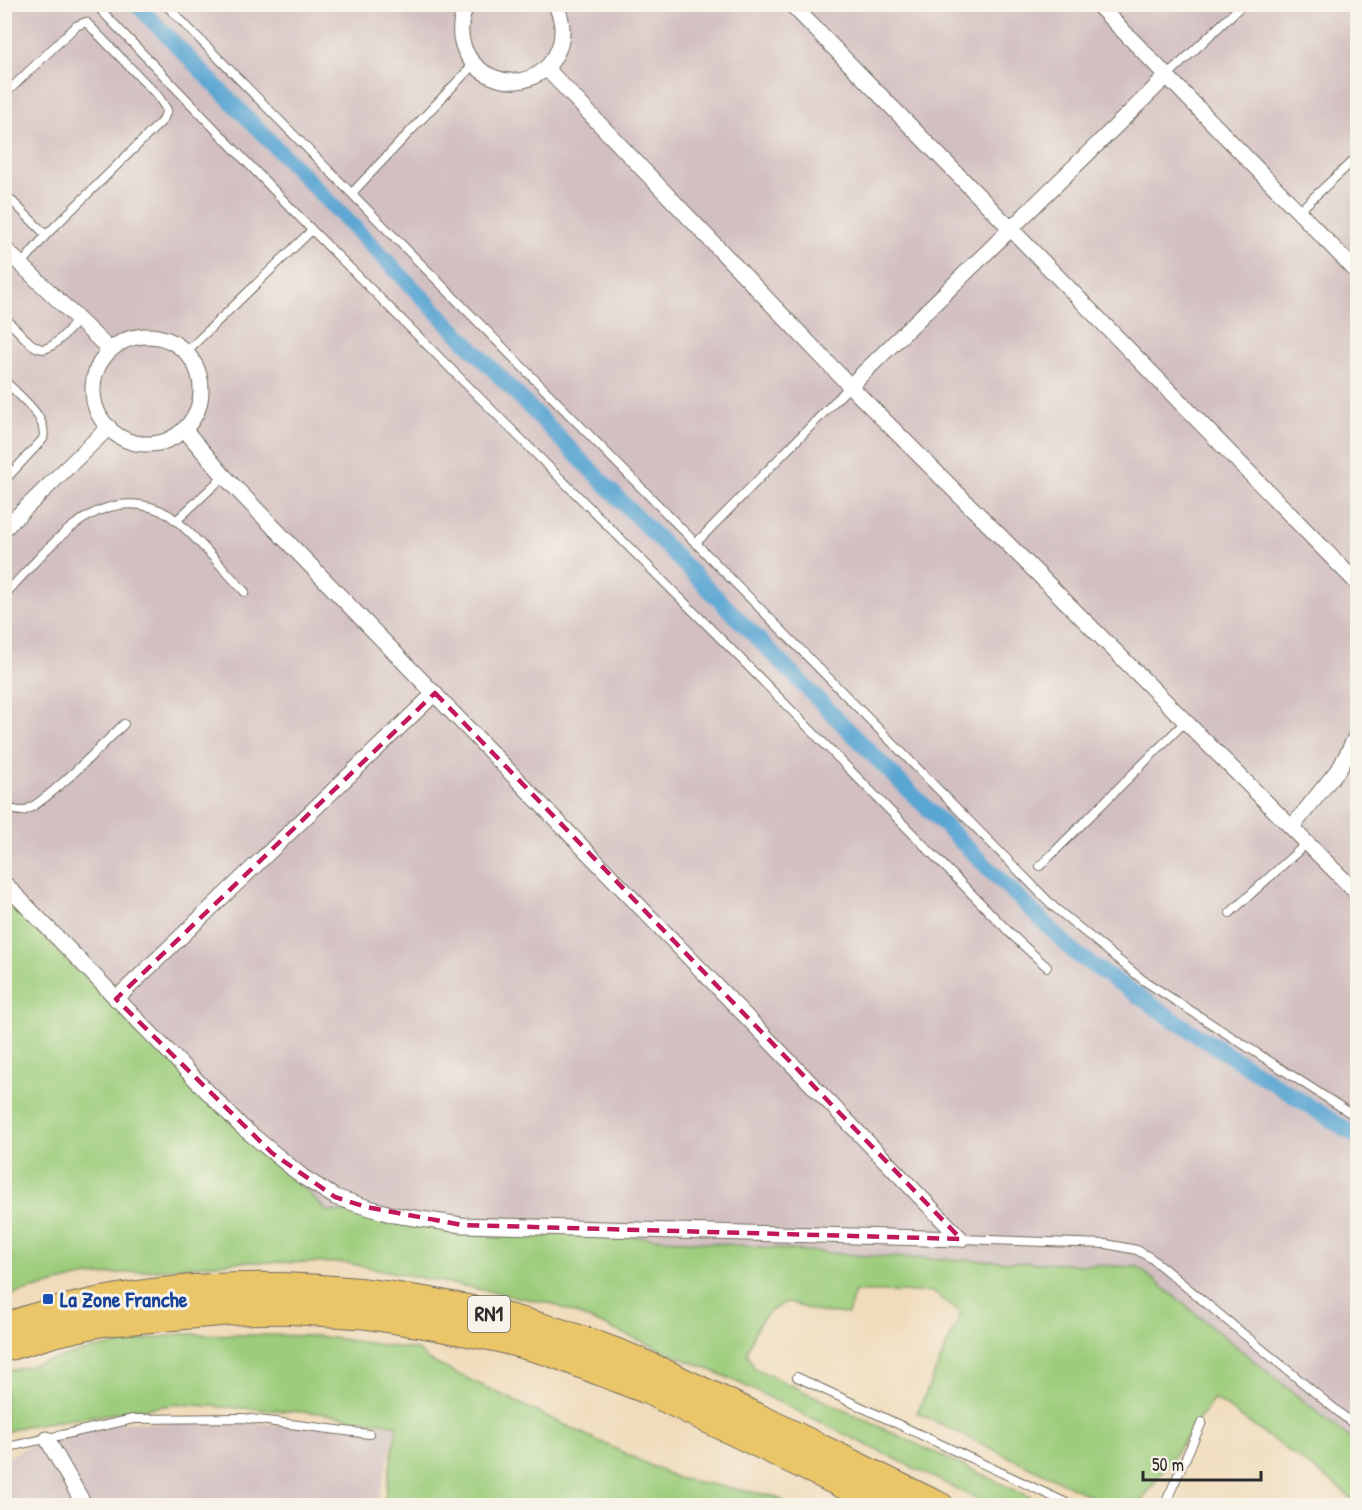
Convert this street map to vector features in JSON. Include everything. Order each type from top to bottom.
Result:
[{"type":"highway","name":"RN1","points":[[4,1327],[82,1303],[177,1291],[231,1287],[390,1294],[556,1330],[621,1353],[940,1506]]},
{"type":"highway","name":"RN1","points":[[4,1348],[55,1332],[99,1323],[236,1311],[283,1310],[364,1315],[497,1338],[549,1352],[704,1415],[744,1438],[887,1506]]},
{"type":"street","points":[[467,4],[461,20],[460,36],[465,51],[473,65],[486,75],[501,81],[518,81],[533,77],[546,68],[556,55],[562,40],[562,24],[555,4]]},
{"type":"street","points":[[791,4],[1358,584]]},
{"type":"street","points":[[1097,4],[1358,273]]},
{"type":"street","points":[[546,68],[850,386],[1358,894]]},
{"type":"street","points":[[850,386],[1012,230],[1166,76]]},
{"type":"street","points":[[4,248],[110,350]]},
{"type":"street","points":[[140,336],[157,336],[172,342],[186,352],[195,366],[200,383],[200,400],[194,416],[184,429],[166,440],[146,444],[132,441],[109,427],[96,406],[93,382],[102,359],[110,350],[124,340],[140,336]]},
{"type":"street","points":[[4,529],[109,427]]},
{"type":"street","points":[[184,429],[224,476],[961,1239]]},
{"type":"street","points":[[116,999],[435,693]]},
{"type":"street","points":[[1292,827],[1341,766],[1358,732]]},
{"type":"street","points":[[4,884],[241,1126],[272,1154],[335,1197],[394,1215],[484,1226],[961,1239]]},
{"type":"street","points":[[47,1439],[85,1506]]},
{"type":"lane","points":[[95,4],[312,230],[744,662],[1013,936],[1047,967]]},
{"type":"lane","points":[[165,4],[1054,907],[1143,980],[1358,1118]]},
{"type":"lane","points":[[1166,76],[1243,4]]},
{"type":"lane","points":[[4,95],[76,26],[86,22],[158,96],[167,110],[163,120],[46,235],[21,265]]},
{"type":"lane","points":[[352,193],[473,65]]},
{"type":"lane","points":[[1298,212],[1358,156]]},
{"type":"lane","points":[[4,193],[46,235]]},
{"type":"lane","points":[[186,352],[312,230]]},
{"type":"lane","points":[[4,317],[36,349],[45,351],[53,347],[79,319]]},
{"type":"lane","points":[[4,380],[36,413],[45,434],[4,481]]},
{"type":"lane","points":[[697,542],[850,386]]},
{"type":"lane","points":[[177,520],[224,476]]},
{"type":"lane","points":[[4,595],[69,530],[98,509],[128,503],[155,507],[177,520],[245,592]]},
{"type":"lane","points":[[1040,866],[1186,721]]},
{"type":"lane","points":[[4,806],[23,811],[38,802],[124,724]]},
{"type":"lane","points":[[1230,913],[1307,843]]},
{"type":"lane","points":[[961,1239],[1106,1244],[1137,1250],[1151,1258],[1358,1428]]},
{"type":"lane","points":[[797,1377],[1073,1506]]},
{"type":"lane","points":[[4,1448],[133,1419],[243,1419],[369,1434]]},
{"type":"lane","points":[[1164,1506],[1202,1422]]},
{"type":"highlighted area","points":[[435,693],[961,1239],[462,1225],[366,1207],[335,1197],[272,1153],[116,999]]},
{"type":"shaded area","points":[[4,5],[1357,5],[1357,1453],[1144,1288],[5,1222]]},
{"type":"shaded area","points":[[76,1422],[397,1425],[377,1505],[5,1506],[5,1459]]},
{"type":"green space","points":[[4,895],[327,1211],[867,1256],[1138,1267],[1357,1444],[1357,1504],[1336,1485],[1214,1398],[1139,1505],[1109,1505],[917,1413],[961,1313],[932,1292],[855,1292],[848,1314],[819,1312],[786,1302],[770,1311],[760,1322],[747,1352],[754,1368],[1047,1505],[990,1505],[727,1377],[553,1304],[347,1263],[236,1262],[82,1277],[5,1296]]},
{"type":"green space","points":[[179,1334],[318,1336],[418,1350],[428,1360],[677,1478],[774,1496],[790,1505],[384,1505],[397,1425],[321,1413],[178,1404],[24,1426],[5,1432],[5,1372],[93,1349]]},
{"type":"waterway","points":[[136,4],[626,506],[894,776],[1076,954],[1177,1022],[1358,1137]]},
{"type":"place","name":"La Zone Franche","points":[[48,1299]]}]
